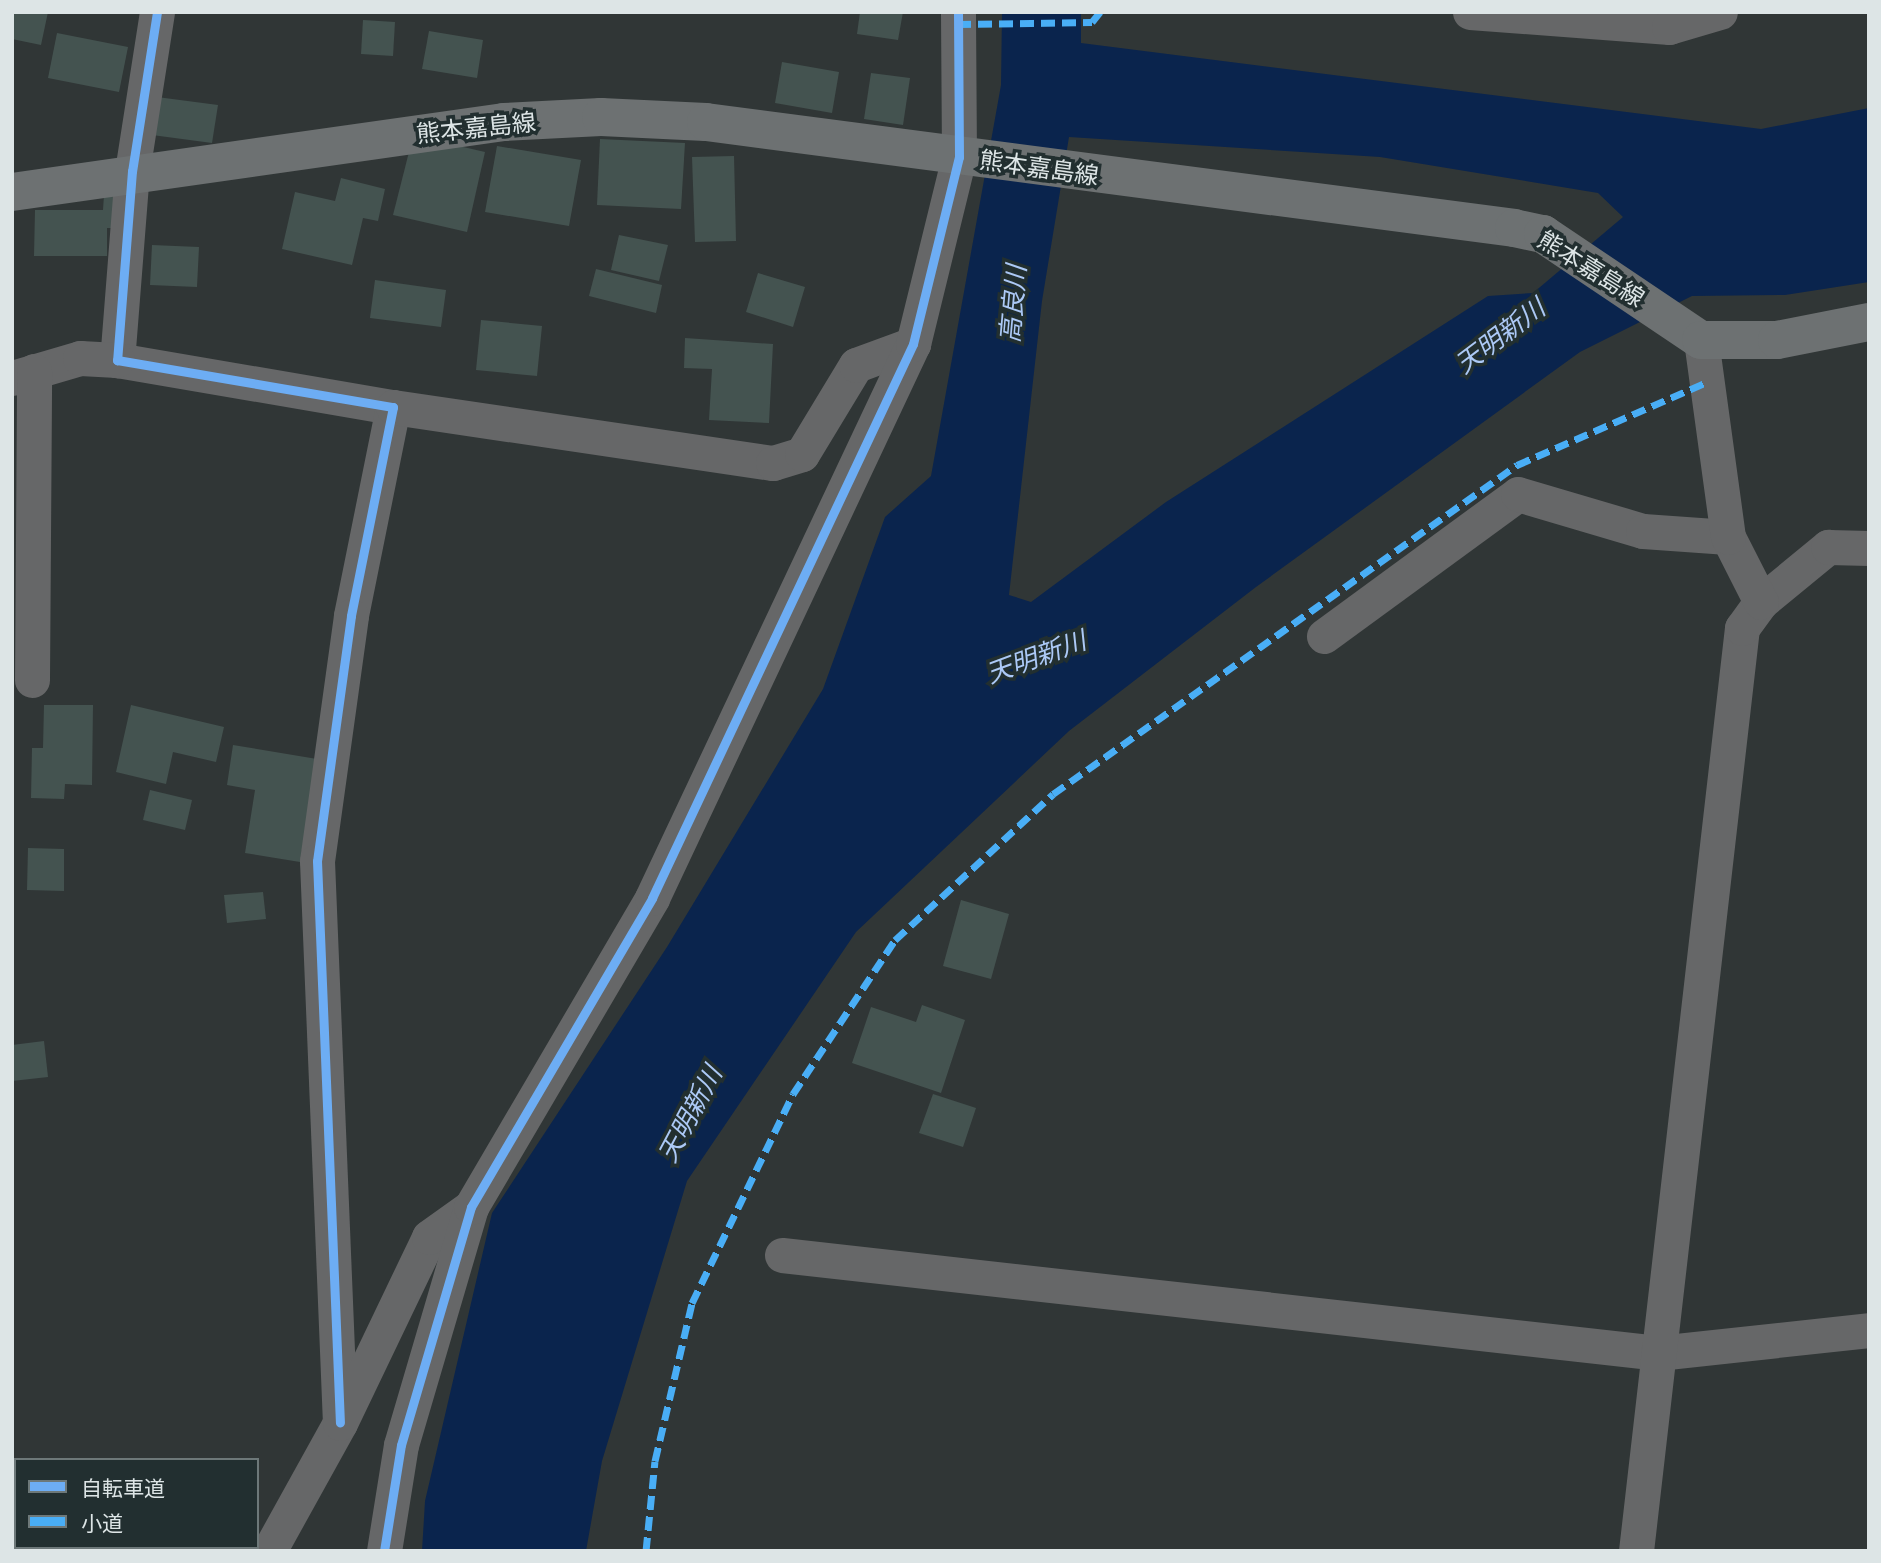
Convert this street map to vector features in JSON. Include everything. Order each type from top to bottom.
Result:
[{"type":"main road","name":"熊本嘉島線","points":[[12,192],[132,171],[270,158],[504,122],[601,117],[706,122],[1146,183],[1514,228],[1543,234],[1701,340]]},
{"type":"main road","points":[[1701,340],[1777,340],[1869,322]]},
{"type":"street","points":[[117,360],[132,171],[157,12]]},
{"type":"street","points":[[383,1551],[401,1445],[471,1207],[652,898],[913,345],[964,158],[958,12]]},
{"type":"street","points":[[1471,12],[1669,27],[1720,12]]},
{"type":"street","points":[[1701,340],[1728,537],[1761,602]]},
{"type":"street","points":[[32,680],[23,374],[80,358],[117,360],[393,407],[773,463],[802,454],[856,365],[913,345]]},
{"type":"street","points":[[340,1423],[317,861],[351,616],[393,407]]},
{"type":"street","points":[[1324,636],[1518,494],[1643,531],[1728,537]]},
{"type":"street","points":[[1636,1551],[1742,628],[1761,602],[1828,547],[1869,548]]},
{"type":"street","points":[[270,1551],[340,1423],[429,1237],[471,1207]]},
{"type":"street","points":[[782,1255],[1658,1353],[1869,1330]]},
{"type":"water","points":[[1002,12],[1081,12],[1081,43],[1761,129],[1869,108],[1869,282],[1785,295],[1692,296],[1580,352],[1256,587],[1069,731],[856,932],[687,1181],[602,1461],[586,1551],[422,1551],[425,1501],[492,1213],[667,947],[823,689],[885,517],[931,476],[1001,85]],"holes":[[[1069,137],[1380,157],[1598,193],[1623,217],[1533,293],[1488,296],[1166,502],[1031,602],[1009,595],[1042,301]]]},
{"type":"building","points":[[12,12],[48,12],[41,45],[12,39]]},
{"type":"building","points":[[860,12],[903,12],[898,40],[857,34]]},
{"type":"building","points":[[363,20],[395,22],[393,56],[361,54]]},
{"type":"building","points":[[429,31],[483,40],[477,78],[422,69]]},
{"type":"building","points":[[57,33],[128,47],[119,92],[48,78]]},
{"type":"building","points":[[782,62],[839,72],[832,113],[775,103]]},
{"type":"building","points":[[871,73],[910,78],[903,125],[864,119]]},
{"type":"building","points":[[157,97],[218,105],[212,143],[152,135]]},
{"type":"building","points":[[600,139],[685,143],[681,209],[597,205]]},
{"type":"building","points":[[459,146],[485,152],[467,232],[393,215],[410,148]]},
{"type":"building","points":[[497,146],[581,160],[569,226],[485,212]]},
{"type":"building","points":[[734,156],[736,241],[695,242],[692,157]]},
{"type":"building","points":[[341,178],[385,189],[378,221],[363,218],[352,265],[282,249],[295,192],[335,201]]},
{"type":"building","points":[[104,195],[124,195],[123,228],[107,228],[107,256],[34,256],[35,210],[103,210]]},
{"type":"building","points":[[619,235],[668,245],[659,281],[611,270]]},
{"type":"building","points":[[152,245],[199,247],[197,287],[150,285]]},
{"type":"building","points":[[596,269],[662,285],[656,313],[589,296]]},
{"type":"building","points":[[758,273],[805,287],[793,327],[746,312]]},
{"type":"building","points":[[375,280],[446,290],[441,327],[370,318]]},
{"type":"building","points":[[481,320],[542,326],[537,376],[476,370]]},
{"type":"building","points":[[685,338],[773,344],[769,423],[709,420],[712,369],[684,368]]},
{"type":"building","points":[[44,705],[93,705],[92,785],[65,784],[64,799],[31,798],[32,748],[43,748]]},
{"type":"building","points":[[131,705],[224,727],[216,762],[173,752],[166,784],[116,772]]},
{"type":"building","points":[[233,745],[317,759],[300,862],[245,853],[255,790],[227,785]]},
{"type":"building","points":[[150,790],[192,800],[185,830],[143,820]]},
{"type":"building","points":[[28,848],[64,849],[64,891],[27,890]]},
{"type":"building","points":[[263,892],[266,919],[227,923],[224,895]]},
{"type":"building","points":[[961,900],[1009,914],[991,979],[943,966]]},
{"type":"building","points":[[922,1005],[965,1020],[941,1093],[852,1063],[871,1007],[916,1022]]},
{"type":"building","points":[[44,1041],[48,1077],[12,1081],[12,1045]]},
{"type":"building","points":[[933,1094],[976,1108],[963,1147],[919,1133]]},
{"type":"marked path","points":[[957,24],[1092,22],[1100,12]]},
{"type":"marked path","points":[[646,1551],[655,1461],[692,1303],[793,1094],[895,940],[1053,794],[1517,465],[1707,382]]},
{"type":"cycle path","points":[[157,12],[132,171],[117,360],[393,407],[351,616],[317,861],[340,1423]]},
{"type":"cycle path","points":[[384,1551],[401,1445],[471,1207],[652,898],[913,344],[959,157],[958,12]]},
{"type":"water label","name":"高良川","points":[[1013,304]]},
{"type":"water label","name":"天明新川","points":[[1500,336]]},
{"type":"water label","name":"天明新川","points":[[1036,657]]},
{"type":"water label","name":"天明新川","points":[[690,1114]]}]
